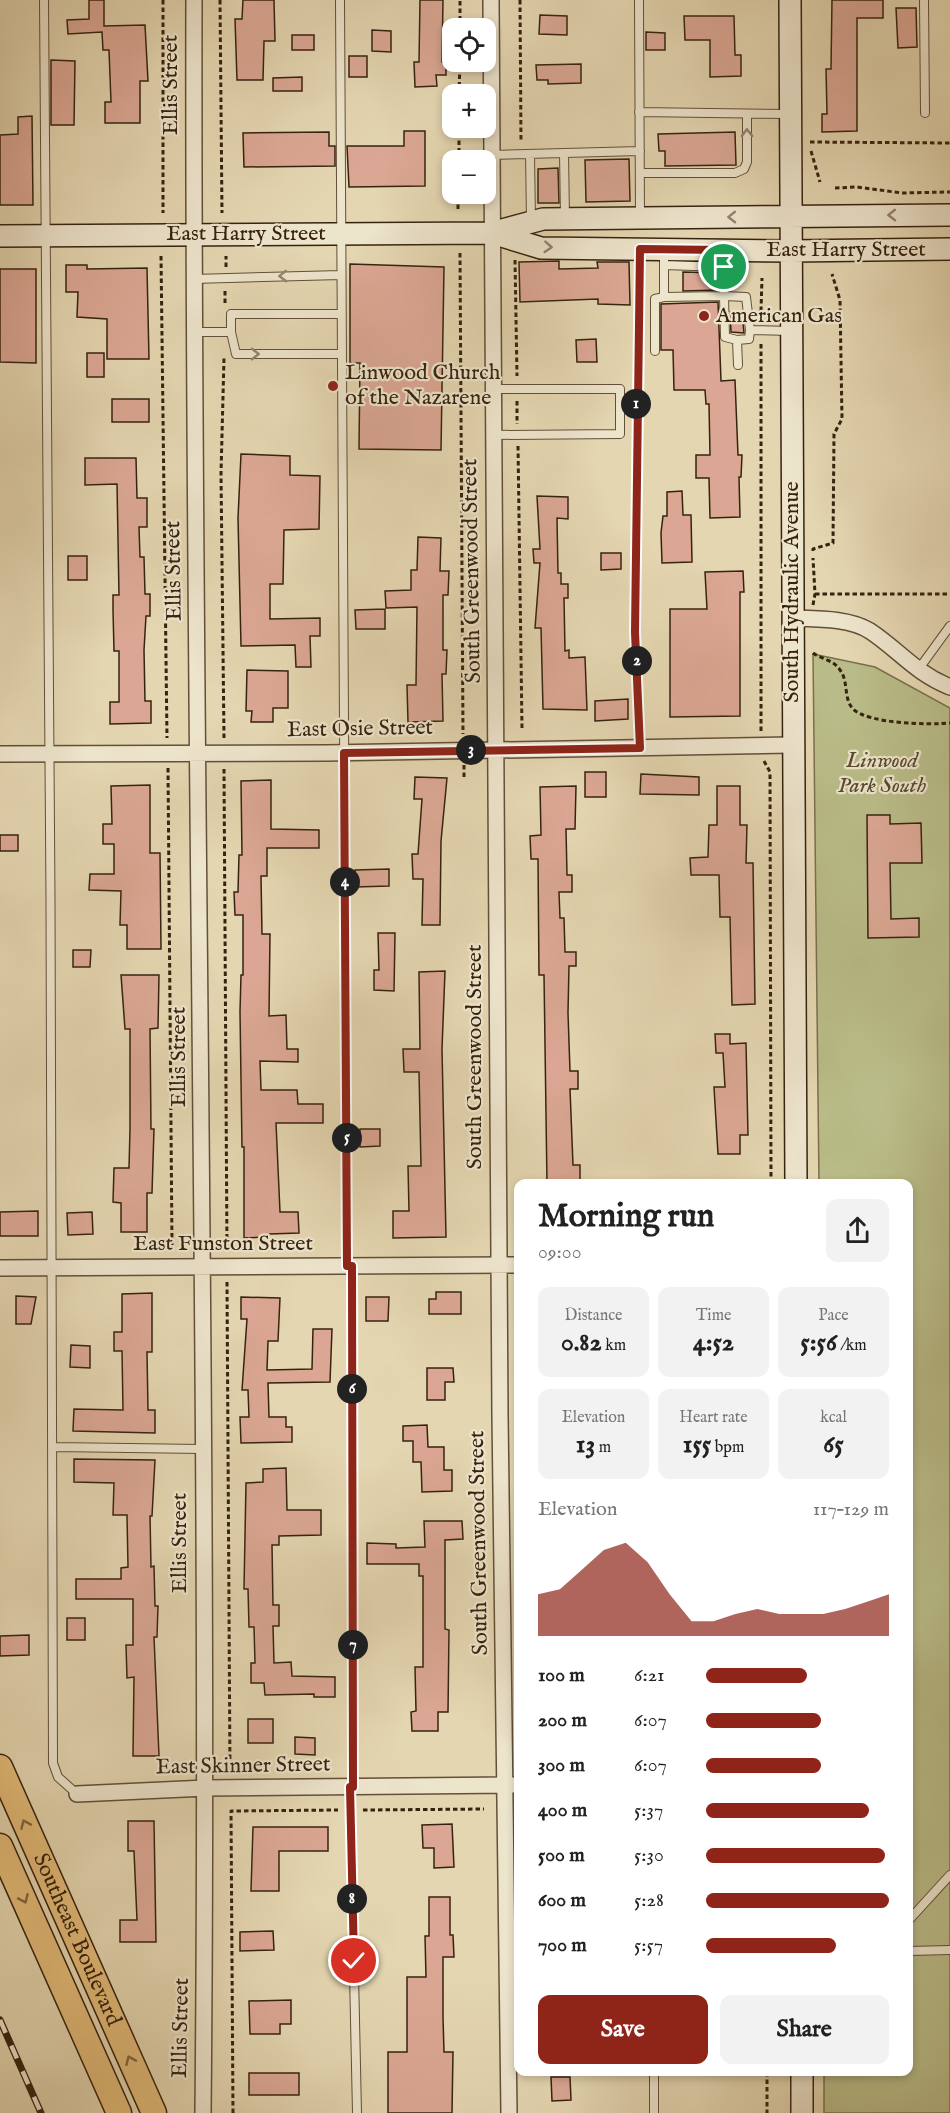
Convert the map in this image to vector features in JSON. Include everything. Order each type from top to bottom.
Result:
[{"type":"main road","name":"South Hydraulic Avenue","points":[[790,0],[791,332],[801,618],[793,745],[796,1179]]},
{"type":"main road","name":"East Harry Street","points":[[0,236],[491,233],[531,223],[565,219],[950,215]]},
{"type":"main road","name":"East Harry Street","points":[[491,233],[541,248],[640,249],[664,257],[724,258],[791,251],[950,249]]},
{"type":"main road","name":"Southeast Boulevard","points":[[0,1767],[154,2113]]},
{"type":"main road","name":"Southeast Boulevard","points":[[0,1846],[119,2113]]},
{"type":"main road","points":[[802,2076],[802,2113]]},
{"type":"street","name":"Ellis Street","points":[[194,0],[193,279],[206,1788],[203,2113]]},
{"type":"street","name":"South Greenwood Street","points":[[491,0],[491,150]]},
{"type":"street","name":"South Greenwood Street","points":[[491,204],[499,1265],[512,1785],[509,2113]]},
{"type":"street","points":[[801,618],[834,620],[869,630],[918,670],[950,687]]},
{"type":"street","name":"East Osie Street","points":[[0,754],[344,753],[793,745]]},
{"type":"street","name":"East Funston Street","points":[[0,1268],[514,1265]]},
{"type":"street","name":"East Skinner Street","points":[[77,1794],[206,1788],[512,1785]]},
{"type":"lane","points":[[44,0],[48,754],[54,1268],[53,1763],[58,1777],[77,1794]]},
{"type":"lane","points":[[340,0],[344,753],[350,1266],[351,1810],[357,2113]]},
{"type":"lane","points":[[639,0],[640,218]]},
{"type":"lane","points":[[924,0],[924,113]]},
{"type":"lane","points":[[639,112],[791,114]]},
{"type":"lane","points":[[640,173],[735,173],[744,169],[747,162],[747,114]]},
{"type":"lane","points":[[496,154],[640,151]]},
{"type":"lane","points":[[564,153],[565,219]]},
{"type":"lane","points":[[526,154],[531,223]]},
{"type":"lane","points":[[640,249],[635,632],[640,748]]},
{"type":"lane","points":[[664,257],[664,297]]},
{"type":"lane","points":[[655,351],[655,299],[664,297],[724,296],[746,297],[749,339],[736,340],[725,337],[724,296],[724,258]]},
{"type":"lane","points":[[193,279],[341,275]]},
{"type":"lane","points":[[341,314],[231,314],[228,332],[236,354],[342,354]]},
{"type":"lane","points":[[750,330],[791,332]]},
{"type":"lane","points":[[194,332],[228,332]]},
{"type":"lane","points":[[736,340],[738,365]]},
{"type":"lane","points":[[493,389],[620,389],[620,434],[493,435]]},
{"type":"lane","points":[[918,670],[950,626]]},
{"type":"lane","points":[[54,1447],[202,1449]]},
{"type":"lane","points":[[913,1916],[950,1875]]},
{"type":"lane","points":[[913,1951],[950,1950]]},
{"type":"lane","points":[[654,2076],[654,2113]]},
{"type":"path","points":[[163,0],[163,213]]},
{"type":"path","points":[[220,0],[222,213]]},
{"type":"path","points":[[460,0],[460,18]]},
{"type":"path","points":[[520,0],[526,154]]},
{"type":"path","points":[[808,142],[950,143]]},
{"type":"path","points":[[835,188],[857,187],[902,193],[950,192]]},
{"type":"path","points":[[458,204],[458,209]]},
{"type":"path","points":[[460,253],[464,780]]},
{"type":"path","points":[[515,255],[522,729]]},
{"type":"path","points":[[226,256],[228,332],[221,474],[232,2113]]},
{"type":"path","points":[[832,274],[840,300],[842,419],[834,435],[833,543],[813,549],[815,594],[801,618],[813,654],[834,663],[840,670],[846,682],[847,699],[854,710],[880,720],[936,725],[950,723]]},
{"type":"path","points":[[815,594],[950,594]]},
{"type":"path","points":[[231,1811],[484,1809]]},
{"type":"path","points":[[767,2076],[767,2113]]},
{"type":"green space","name":"Linwood Park South","points":[[813,654],[875,667],[950,708],[950,2113],[824,2113],[824,2076],[913,2076],[913,1179],[819,1179]]},
{"type":"building","points":[[89,0],[104,0],[104,26],[145,25],[148,81],[140,81],[140,123],[105,123],[105,102],[111,102],[109,50],[103,50],[102,32],[68,34],[67,20],[89,19]]},
{"type":"building","points":[[243,0],[274,0],[275,41],[264,41],[263,80],[237,80],[235,19],[242,19]]},
{"type":"building","points":[[420,0],[443,0],[442,72],[446,72],[446,75],[436,75],[437,86],[415,87],[414,62],[419,62]]},
{"type":"building","points":[[832,0],[883,0],[883,18],[857,18],[857,131],[822,132],[822,114],[827,114],[826,69],[831,69]]},
{"type":"building","points":[[896,8],[916,8],[917,47],[898,48]]},
{"type":"building","points":[[540,15],[567,16],[567,35],[539,34]]},
{"type":"building","points":[[684,16],[734,16],[735,55],[741,55],[741,76],[710,77],[710,40],[685,40]]},
{"type":"building","points":[[372,30],[391,31],[391,52],[372,51]]},
{"type":"building","points":[[646,32],[665,33],[665,50],[646,50]]},
{"type":"building","points":[[292,35],[314,35],[314,50],[292,50]]},
{"type":"building","points":[[349,56],[367,56],[367,77],[349,77]]},
{"type":"building","points":[[51,60],[75,61],[74,125],[51,125]]},
{"type":"building","points":[[581,64],[581,83],[548,84],[548,80],[537,80],[536,65]]},
{"type":"building","points":[[302,77],[302,91],[273,91],[273,78]]},
{"type":"building","points":[[32,116],[33,205],[0,205],[0,135],[18,134],[18,117]]},
{"type":"building","points":[[404,131],[425,131],[425,186],[349,187],[347,146],[404,146]]},
{"type":"building","points":[[329,132],[329,146],[335,146],[335,166],[244,167],[243,133]]},
{"type":"building","points":[[735,132],[736,165],[665,166],[665,151],[659,151],[658,134]]},
{"type":"building","points":[[629,159],[630,201],[586,202],[585,160]]},
{"type":"building","points":[[558,168],[559,203],[538,203],[538,169]]},
{"type":"building","points":[[559,261],[559,269],[598,268],[597,262],[629,262],[630,305],[598,304],[598,299],[520,302],[519,262]]},
{"type":"building","points":[[350,264],[444,267],[441,450],[359,449],[360,363],[350,363]]},
{"type":"building","points":[[66,265],[87,265],[87,269],[147,268],[149,359],[107,359],[107,319],[77,317],[78,292],[66,292]]},
{"type":"building","points":[[0,269],[36,269],[36,363],[0,362]]},
{"type":"building","points":[[683,272],[718,273],[718,290],[683,291]]},
{"type":"building","points":[[718,302],[721,381],[735,380],[738,455],[742,455],[741,477],[739,477],[740,517],[710,518],[709,478],[696,478],[696,455],[710,455],[709,404],[706,404],[705,390],[674,390],[673,350],[661,350],[661,304]]},
{"type":"building","points":[[730,312],[742,312],[744,333],[731,332]]},
{"type":"building","points":[[596,339],[597,362],[577,362],[576,340]]},
{"type":"building","points":[[87,353],[104,353],[104,377],[87,377]]},
{"type":"building","points":[[112,399],[149,399],[149,422],[112,422]]},
{"type":"building","points":[[241,454],[290,456],[290,475],[320,476],[319,529],[284,530],[283,584],[270,584],[270,619],[320,618],[320,636],[310,636],[311,667],[296,667],[295,645],[241,646],[238,518]]},
{"type":"building","points":[[85,458],[136,458],[137,498],[147,498],[147,527],[139,527],[140,557],[144,557],[145,594],[150,594],[150,616],[146,616],[144,650],[145,701],[151,701],[151,723],[110,724],[110,702],[119,702],[119,651],[114,651],[113,610],[113,595],[119,595],[117,484],[85,485]]},
{"type":"building","points":[[682,491],[683,515],[691,515],[692,562],[662,563],[661,533],[663,516],[667,516],[667,492]]},
{"type":"building","points":[[537,496],[568,497],[568,519],[557,518],[558,573],[561,573],[561,584],[568,584],[568,598],[564,598],[565,651],[569,650],[569,658],[585,657],[587,710],[543,709],[541,628],[535,628],[540,563],[534,563],[533,549],[540,549]]},
{"type":"building","points":[[418,537],[441,538],[440,571],[449,571],[448,595],[443,595],[443,650],[447,650],[446,674],[442,674],[443,721],[408,722],[407,685],[416,685],[417,607],[386,608],[385,591],[411,590],[411,570],[417,570]]},
{"type":"building","points":[[601,553],[621,553],[621,569],[601,570]]},
{"type":"building","points":[[68,556],[87,556],[87,580],[68,580]]},
{"type":"building","points":[[743,571],[744,592],[740,592],[740,716],[670,717],[670,609],[707,609],[705,572]]},
{"type":"building","points":[[385,609],[385,629],[356,629],[355,610]]},
{"type":"building","points":[[247,670],[288,671],[288,708],[273,708],[273,722],[251,722],[252,711],[246,711]]},
{"type":"building","points":[[628,699],[628,719],[595,721],[595,701]]},
{"type":"building","points":[[585,772],[606,772],[606,797],[585,797]]},
{"type":"building","points":[[641,774],[699,777],[699,795],[640,794]]},
{"type":"building","points":[[415,777],[447,778],[441,841],[440,925],[422,925],[423,879],[413,879],[412,854],[418,854],[422,799],[414,799]]},
{"type":"building","points":[[271,780],[271,829],[319,830],[319,848],[267,848],[267,876],[261,876],[262,934],[270,934],[269,1016],[286,1015],[287,1049],[298,1049],[298,1062],[260,1061],[261,1090],[297,1090],[298,1104],[323,1104],[323,1123],[276,1123],[280,1212],[298,1212],[299,1233],[244,1238],[240,1012],[241,975],[243,975],[243,915],[235,915],[234,892],[238,892],[239,855],[242,855],[241,781]]},
{"type":"building","points":[[150,785],[150,853],[160,853],[161,949],[127,949],[127,925],[120,925],[121,891],[89,890],[90,874],[114,874],[114,844],[103,844],[103,824],[112,824],[111,786]]},
{"type":"building","points":[[576,786],[575,829],[566,829],[567,875],[572,875],[572,892],[559,892],[560,918],[564,918],[565,952],[576,952],[576,966],[569,966],[568,1013],[570,1071],[578,1071],[578,1089],[570,1089],[573,1165],[580,1165],[580,1179],[547,1179],[544,975],[539,975],[538,859],[531,859],[530,836],[541,835],[540,787]]},
{"type":"building","points":[[717,786],[740,786],[740,825],[747,825],[746,863],[753,863],[755,1004],[732,1005],[730,917],[720,917],[719,875],[691,875],[690,858],[708,857],[709,825],[717,825]]},
{"type":"building","points":[[867,815],[890,815],[890,824],[921,823],[922,863],[890,863],[891,919],[919,918],[919,937],[868,938]]},
{"type":"building","points":[[0,835],[18,835],[18,851],[0,851]]},
{"type":"building","points":[[389,869],[389,886],[355,887],[355,870]]},
{"type":"building","points":[[378,933],[395,933],[394,991],[374,990],[374,970],[379,970]]},
{"type":"building","points":[[73,950],[91,950],[90,967],[73,967]]},
{"type":"building","points":[[445,971],[442,1049],[446,1237],[393,1238],[393,1211],[409,1211],[408,1166],[421,1166],[419,1072],[404,1072],[403,1049],[420,1049],[419,972]]},
{"type":"building","points":[[121,975],[159,975],[158,1028],[150,1029],[151,1129],[154,1129],[152,1193],[147,1193],[147,1232],[121,1232],[121,1203],[113,1202],[114,1168],[129,1168],[130,1029],[125,1029]]},
{"type":"building","points":[[715,1034],[730,1034],[730,1044],[746,1043],[748,1135],[740,1135],[740,1154],[718,1154],[714,1087],[725,1087],[723,1053],[716,1053]]},
{"type":"building","points":[[360,1129],[380,1129],[380,1146],[360,1147]]},
{"type":"building","points":[[38,1211],[38,1236],[0,1236],[0,1212]]},
{"type":"building","points":[[92,1212],[93,1234],[68,1235],[67,1213]]},
{"type":"building","points":[[436,1292],[461,1292],[461,1314],[429,1314],[429,1299],[436,1299]]},
{"type":"building","points":[[152,1293],[152,1352],[147,1352],[148,1410],[155,1410],[155,1433],[73,1431],[74,1409],[123,1410],[122,1351],[114,1351],[114,1332],[122,1332],[122,1294]]},
{"type":"building","points":[[16,1296],[36,1297],[31,1324],[16,1324]]},
{"type":"building","points":[[241,1297],[280,1298],[278,1341],[268,1341],[267,1370],[312,1369],[313,1329],[332,1329],[330,1382],[268,1383],[269,1417],[286,1417],[286,1427],[292,1427],[292,1442],[241,1443],[240,1417],[249,1417],[248,1390],[242,1390],[247,1319],[241,1319]]},
{"type":"building","points":[[366,1297],[389,1297],[388,1321],[366,1321]]},
{"type":"building","points":[[71,1345],[90,1346],[90,1368],[70,1367]]},
{"type":"building","points":[[427,1368],[453,1368],[454,1382],[445,1382],[445,1400],[427,1400]]},
{"type":"building","points":[[427,1425],[428,1447],[444,1447],[444,1470],[452,1470],[452,1491],[422,1492],[421,1462],[413,1462],[413,1441],[403,1441],[403,1426]]},
{"type":"building","points":[[74,1459],[155,1460],[152,1516],[150,1516],[151,1567],[154,1566],[155,1606],[158,1606],[157,1637],[154,1637],[159,1756],[133,1756],[134,1677],[127,1678],[126,1645],[133,1645],[133,1599],[76,1599],[76,1579],[121,1579],[121,1568],[128,1567],[127,1515],[113,1515],[114,1483],[74,1482]]},
{"type":"building","points":[[286,1468],[287,1510],[321,1510],[321,1535],[279,1536],[279,1545],[272,1545],[273,1605],[279,1605],[279,1626],[273,1626],[274,1663],[291,1662],[292,1676],[335,1677],[335,1697],[314,1697],[314,1694],[265,1695],[264,1683],[251,1683],[251,1663],[255,1663],[254,1627],[249,1627],[248,1589],[244,1589],[246,1483],[263,1482],[263,1469]]},
{"type":"building","points":[[424,1521],[462,1521],[463,1539],[445,1540],[445,1629],[449,1630],[448,1712],[438,1712],[438,1731],[412,1731],[411,1712],[416,1711],[415,1667],[423,1667],[423,1576],[419,1576],[419,1564],[367,1564],[367,1543],[396,1544],[396,1548],[425,1547]]},
{"type":"building","points":[[67,1618],[85,1618],[85,1640],[67,1640]]},
{"type":"building","points":[[29,1635],[29,1655],[0,1656],[0,1636]]},
{"type":"building","points":[[248,1719],[273,1719],[273,1743],[248,1743]]},
{"type":"building","points":[[295,1737],[315,1738],[315,1755],[295,1754]]},
{"type":"building","points":[[128,1821],[154,1821],[156,1942],[120,1942],[120,1920],[137,1920],[134,1851],[128,1851]]},
{"type":"building","points":[[452,1824],[454,1867],[434,1868],[434,1848],[423,1848],[422,1825]]},
{"type":"building","points":[[253,1827],[328,1827],[328,1851],[279,1851],[279,1891],[251,1891]]},
{"type":"building","points":[[429,1897],[450,1897],[450,1935],[453,1935],[454,1957],[443,1957],[443,2017],[444,2052],[453,2052],[452,2113],[388,2113],[388,2052],[407,2052],[407,1977],[426,1977],[425,1936],[429,1936]]},
{"type":"building","points":[[273,1931],[274,1950],[240,1951],[240,1932]]},
{"type":"building","points":[[291,2000],[291,2024],[280,2024],[280,2034],[250,2034],[249,2001]]},
{"type":"building","points":[[249,2073],[299,2073],[299,2095],[249,2095]]},
{"type":"building","points":[[551,2077],[570,2077],[571,2100],[552,2101]]},
{"type":"railway","points":[[0,2020],[41,2113]]},
{"type":"place","name":"American Gas","points":[[704,316]]},
{"type":"place","name":"Linwood Church of the Nazarene","points":[[333,386]]},
{"type":"route","points":[[354,1961],[350,1787],[353,1787],[352,1266],[347,1266],[344,753],[640,748],[635,632],[640,249],[724,250],[724,267]]}]
